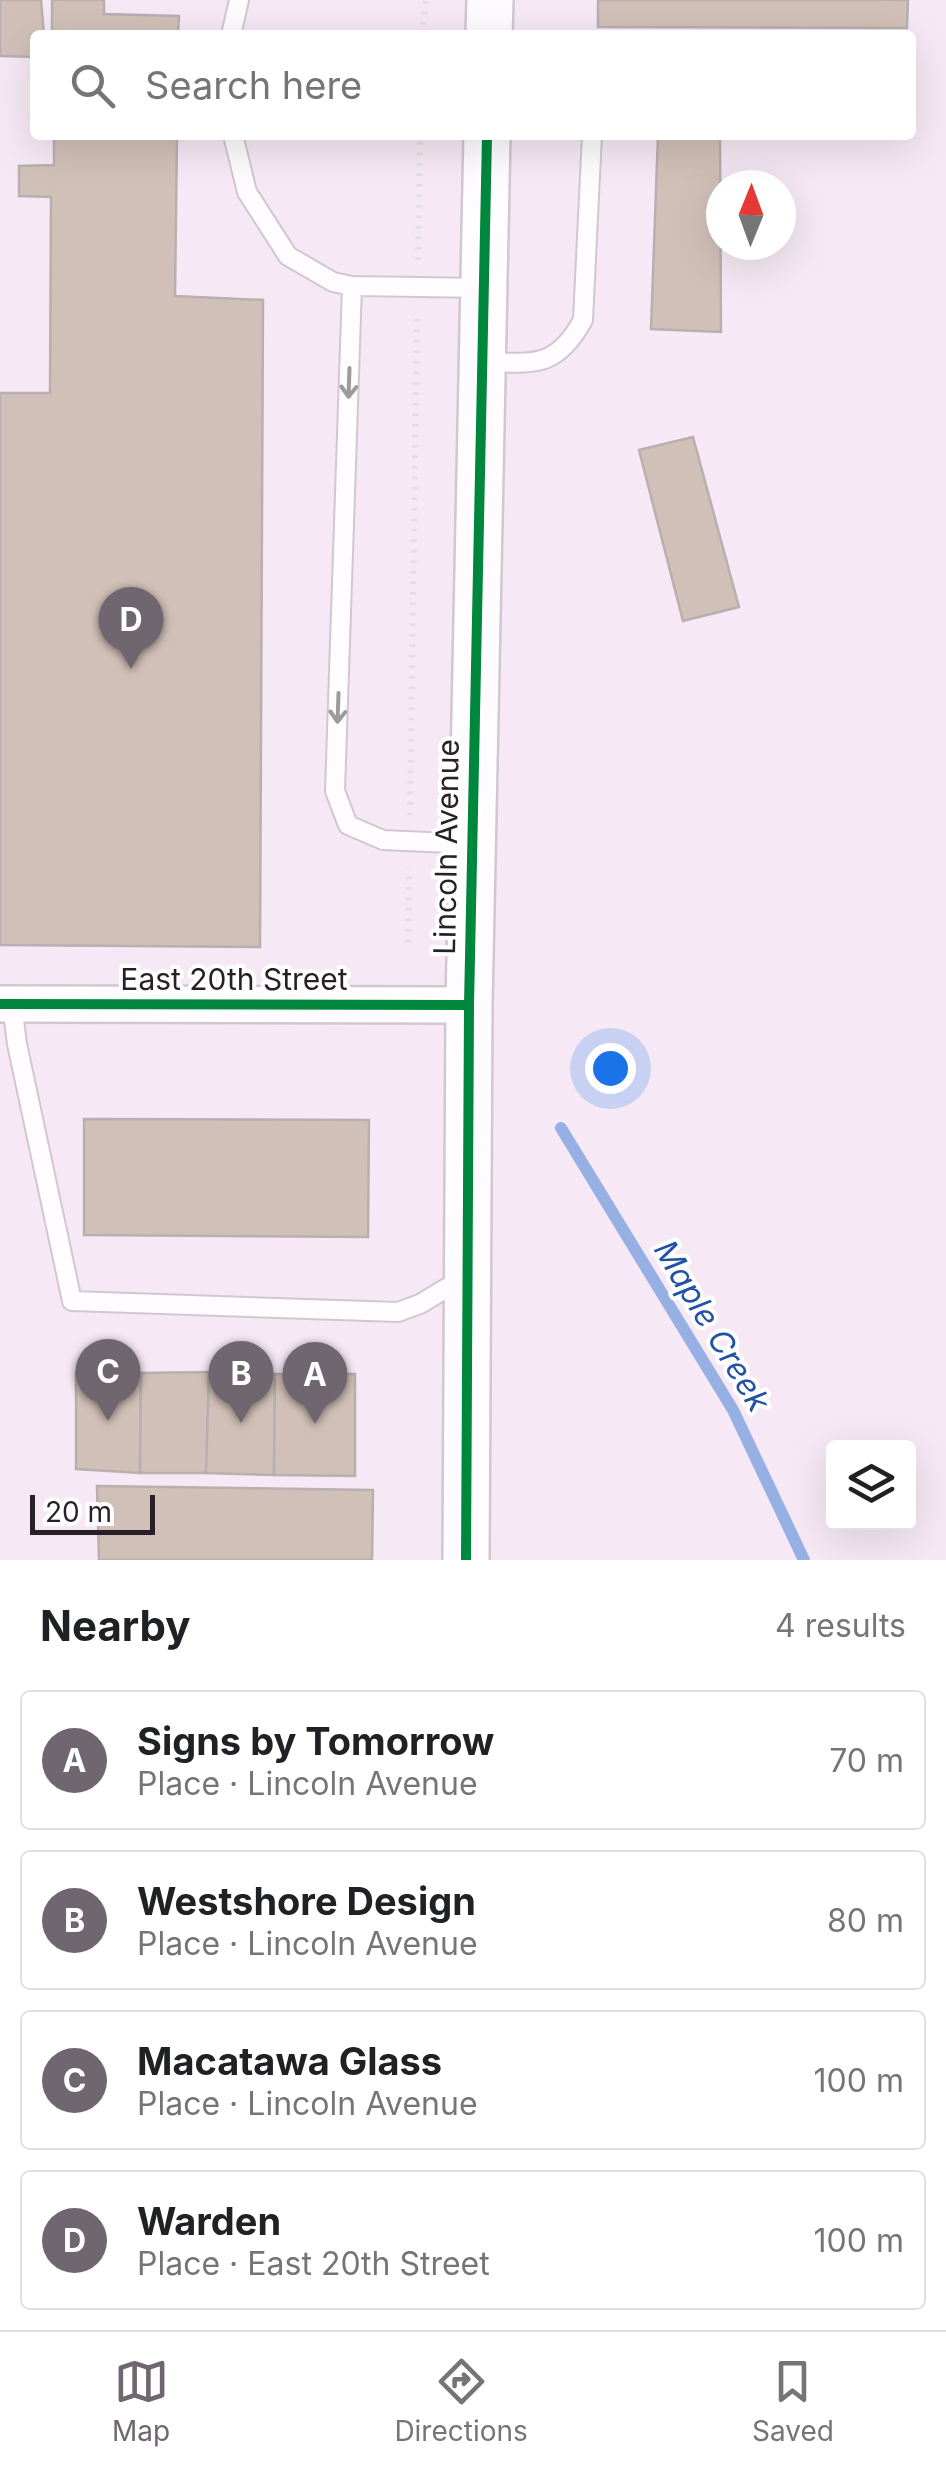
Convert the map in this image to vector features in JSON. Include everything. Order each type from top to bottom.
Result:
[{"type":"street","points":[[490,0],[490,30]]},
{"type":"street","name":"Lincoln Avenue","points":[[466,1560],[469,1006],[488,140]]},
{"type":"street","name":"East 20th Street","points":[[6,1004],[469,1006]]},
{"type":"lane","points":[[231,30],[239,0]]},
{"type":"lane","points":[[234,140],[247,192],[288,256],[332,282],[352,286],[484,288]]},
{"type":"lane","points":[[482,362],[543,363],[570,344],[583,320],[592,140]]},
{"type":"lane","points":[[352,286],[335,791],[348,825],[383,840],[472,844]]},
{"type":"lane","points":[[6,1004],[72,1301],[398,1312],[420,1304],[468,1275]]},
{"type":"path","points":[[423,30],[426,0]]},
{"type":"path","points":[[408,942],[420,140]]},
{"type":"building","points":[[0,0],[41,0],[44,30],[30,30],[30,57],[0,56]]},
{"type":"building","points":[[52,0],[104,0],[104,14],[179,16],[178,30],[52,30]]},
{"type":"building","points":[[598,0],[908,0],[907,28],[598,27]]},
{"type":"building","points":[[54,140],[177,140],[175,296],[263,300],[260,947],[0,945],[0,393],[50,393],[51,197],[19,196],[19,166],[54,165]]},
{"type":"building","points":[[658,140],[720,140],[720,170],[706,170],[706,260],[721,260],[721,332],[651,329]]},
{"type":"building","points":[[693,437],[739,607],[683,621],[639,450]]},
{"type":"building","points":[[84,1119],[369,1120],[368,1237],[84,1235]]},
{"type":"building","points":[[76,1372],[141,1373],[140,1473],[76,1469]]},
{"type":"building","points":[[209,1372],[206,1473],[140,1473],[141,1373]]},
{"type":"building","points":[[209,1372],[275,1374],[274,1475],[206,1473]]},
{"type":"building","points":[[275,1374],[355,1374],[355,1476],[274,1475]]},
{"type":"building","points":[[97,1486],[373,1490],[372,1560],[99,1560]]},
{"type":"waterway","name":"Maple Creek","points":[[561,1128],[733,1410],[804,1560]]},
{"type":"cycle path","points":[[466,1560],[469,1005],[487,140]]},
{"type":"cycle path","points":[[0,1004],[469,1005]]},
{"type":"place","name":"Warden","points":[[131,669]]},
{"type":"place","name":"Macatawa Glass","points":[[108,1421]]},
{"type":"place","name":"Westshore Design","points":[[241,1423]]},
{"type":"place","name":"Signs by Tomorrow","points":[[315,1424]]}]
